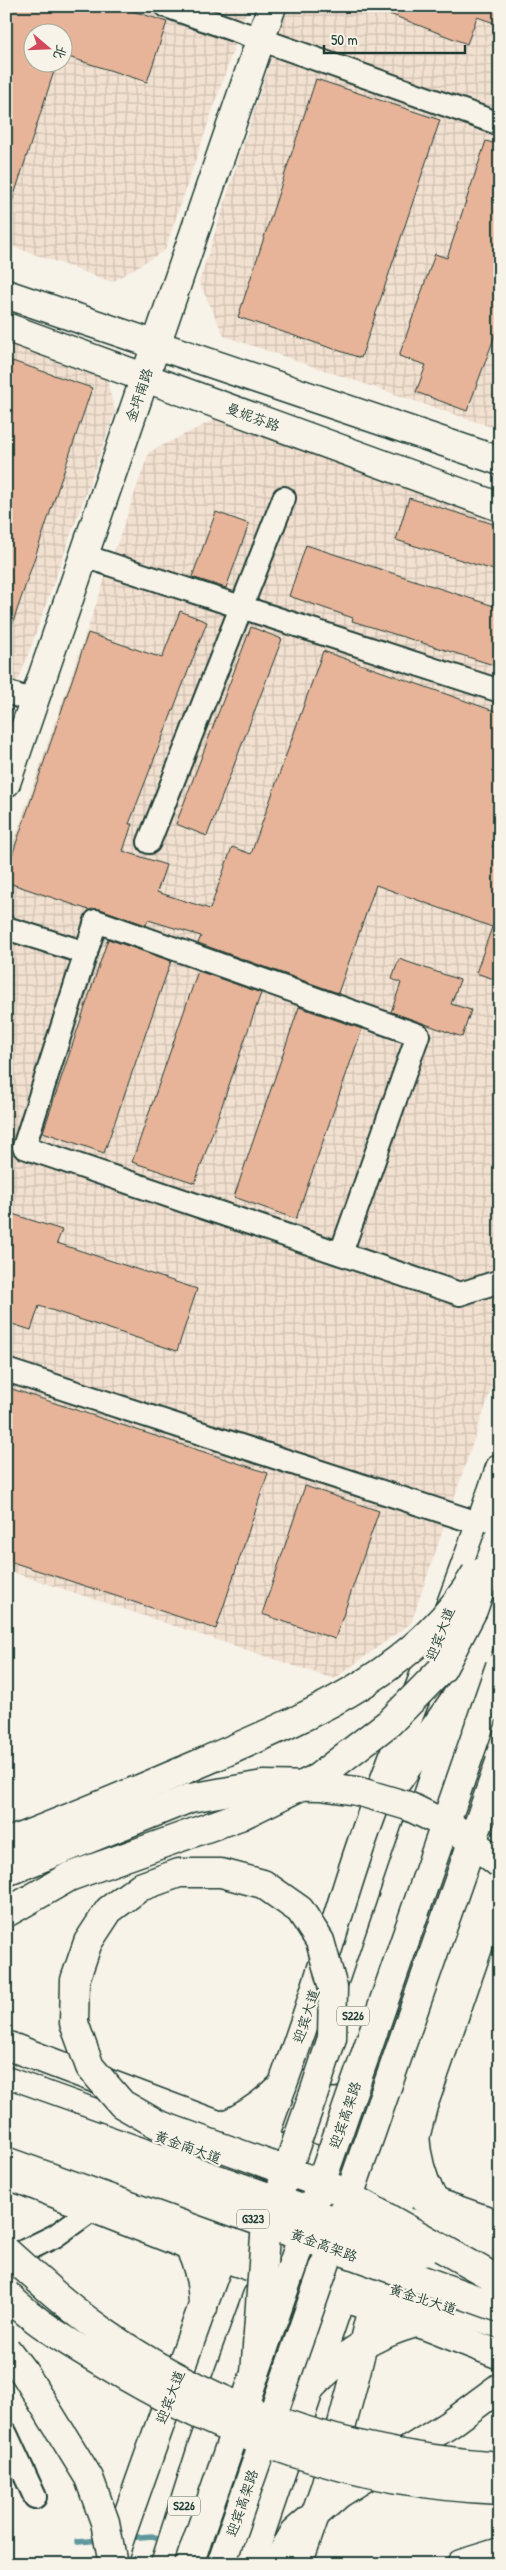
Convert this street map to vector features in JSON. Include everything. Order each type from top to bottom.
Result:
[{"type":"main road","name":"金坪南路","points":[[6,783],[272,6]]},
{"type":"main road","points":[[6,294],[156,346],[500,460]]},
{"type":"main road","name":"曼妮芬路","points":[[6,327],[500,507]]},
{"type":"main road","name":"迎宾大道","points":[[112,2564],[150,2448],[203,2308],[282,2086],[369,1821],[493,1531],[500,1468]]},
{"type":"main road","points":[[6,1842],[197,1764],[291,1723],[344,1697],[384,1670],[434,1625],[465,1593],[493,1531]]},
{"type":"main road","points":[[6,1912],[69,1877],[240,1816],[317,1778],[383,1728],[442,1669],[473,1610],[493,1531]]},
{"type":"main road","name":"S226","points":[[165,2564],[202,2448],[270,2262],[500,1583]]},
{"type":"main road","name":"迎宾高架路","points":[[190,2564],[500,1666]]},
{"type":"main road","points":[[369,1821],[464,1686]]},
{"type":"main road","name":"迎宾高架路","points":[[221,2564],[500,1762]]},
{"type":"main road","points":[[6,1872],[190,1798],[264,1785],[329,1787],[357,1791],[408,1806],[457,1830],[500,1864]]},
{"type":"main road","points":[[298,2564],[325,2487],[364,2344],[375,2296],[383,2214],[500,1813]]},
{"type":"main road","points":[[255,2374],[265,2236],[286,2174],[289,2165],[292,2156],[295,2147],[298,2138],[313,2096],[332,2038],[333,1988],[320,1941],[300,1910],[263,1884],[221,1873],[179,1873],[140,1887],[109,1910],[88,1942],[75,1980],[74,2023],[90,2067],[122,2104],[157,2124],[266,2164],[284,2170],[292,2173],[310,2179],[336,2189],[497,2265]]},
{"type":"main road","points":[[391,2186],[415,2136],[423,2106],[500,1884]]},
{"type":"main road","points":[[6,2046],[262,2141],[500,2225]]},
{"type":"main road","name":"黄金南大道","points":[[6,2081],[295,2187],[383,2214]]},
{"type":"main road","points":[[158,2136],[199,2133],[221,2126],[253,2110],[282,2086]]},
{"type":"main road","name":"黄金高架路","points":[[6,2104],[497,2265]]},
{"type":"main road","name":"黄金高架路","points":[[6,2130],[493,2316]]},
{"type":"main road","points":[[415,2136],[419,2166],[435,2202],[452,2223],[497,2265]]},
{"type":"main road","points":[[6,2150],[156,2208],[225,2246],[343,2286]]},
{"type":"main road","points":[[6,2174],[92,2210],[189,2246],[225,2246]]},
{"type":"main road","points":[[156,2208],[179,2230],[189,2246],[200,2274],[203,2308]]},
{"type":"main road","points":[[383,2214],[497,2265]]},
{"type":"main road","points":[[250,2564],[343,2286],[383,2214]]},
{"type":"main road","points":[[6,2251],[101,2331],[139,2356],[203,2391],[257,2416],[312,2434],[391,2453],[459,2463],[500,2466]]},
{"type":"main road","name":"黄金北大道","points":[[343,2286],[375,2296],[493,2316]]},
{"type":"main road","points":[[6,2294],[70,2343],[134,2382],[192,2414],[251,2440],[309,2459],[387,2478],[457,2488],[500,2490]]},
{"type":"main road","points":[[375,2296],[417,2323],[500,2355]]},
{"type":"main road","points":[[309,2389],[341,2359],[364,2344],[392,2331],[438,2319],[493,2316]]},
{"type":"main road","points":[[6,2349],[25,2374],[89,2478],[105,2522],[112,2564]]},
{"type":"main road","points":[[276,2564],[295,2532],[339,2494],[450,2424],[500,2387]]},
{"type":"main road","points":[[461,2564],[500,2552]]},
{"type":"street","points":[[166,6],[500,124]]},
{"type":"street","points":[[149,842],[284,498]]},
{"type":"street","points":[[84,556],[500,691]]},
{"type":"street","points":[[6,692],[34,701]]},
{"type":"street","points":[[341,1253],[418,1035],[96,922],[24,1147],[460,1294],[500,1283]]},
{"type":"street","points":[[6,928],[86,953]]},
{"type":"street","points":[[6,1370],[493,1531]]},
{"type":"street","points":[[6,2260],[55,2236],[115,2193]]},
{"type":"street","points":[[6,2434],[35,2497]]},
{"type":"shaded area","points":[[6,6],[248,6],[165,250],[112,282],[6,244]]},
{"type":"shaded area","points":[[288,6],[500,6],[500,430],[224,336],[199,282]]},
{"type":"shaded area","points":[[6,333],[104,369],[115,412],[6,716]]},
{"type":"shaded area","points":[[216,419],[500,517],[500,1364],[411,1623],[334,1679],[6,1570],[6,864],[149,452]]},
{"type":"building","points":[[6,6],[117,6],[167,22],[147,82],[72,58],[72,22],[22,22],[22,72],[54,72],[9,211],[6,210]]},
{"type":"building","points":[[369,6],[500,6],[500,25],[477,17],[467,44]]},
{"type":"building","points":[[316,79],[440,120],[361,358],[238,317]]},
{"type":"building","points":[[486,141],[500,145],[500,322],[467,411],[416,392],[426,365],[399,356],[435,254],[447,258]]},
{"type":"building","points":[[12,361],[92,388],[9,634],[6,634],[6,379]]},
{"type":"building","points":[[409,498],[500,526],[500,572],[396,540]]},
{"type":"building","points":[[216,512],[249,524],[226,588],[192,577]]},
{"type":"building","points":[[306,545],[500,608],[500,667],[352,621],[353,618],[289,596]]},
{"type":"building","points":[[180,611],[207,622],[129,824],[132,824],[123,851],[166,865],[157,892],[210,909],[232,847],[251,854],[323,651],[500,713],[500,825],[492,847],[500,848],[500,981],[476,973],[492,927],[376,885],[338,993],[198,943],[201,936],[148,920],[146,925],[100,909],[89,910],[6,882],[6,873],[88,633],[162,658]]},
{"type":"building","points":[[251,627],[282,639],[207,836],[176,824]]},
{"type":"building","points":[[108,939],[171,961],[104,1153],[43,1132]]},
{"type":"building","points":[[399,959],[460,980],[451,1004],[471,1010],[462,1037],[391,1012],[401,983],[392,979]]},
{"type":"building","points":[[198,971],[261,993],[195,1183],[132,1162]]},
{"type":"building","points":[[299,1007],[362,1029],[296,1219],[234,1197]]},
{"type":"building","points":[[6,1212],[62,1230],[57,1243],[197,1289],[177,1351],[39,1306],[31,1330],[6,1322]]},
{"type":"building","points":[[6,1387],[268,1473],[216,1629],[6,1560]]},
{"type":"building","points":[[305,1486],[379,1511],[335,1639],[262,1614]]},
{"type":"waterway","points":[[127,2538],[152,2536],[164,2540]]},
{"type":"waterway","points":[[78,2542],[100,2540]]}]
